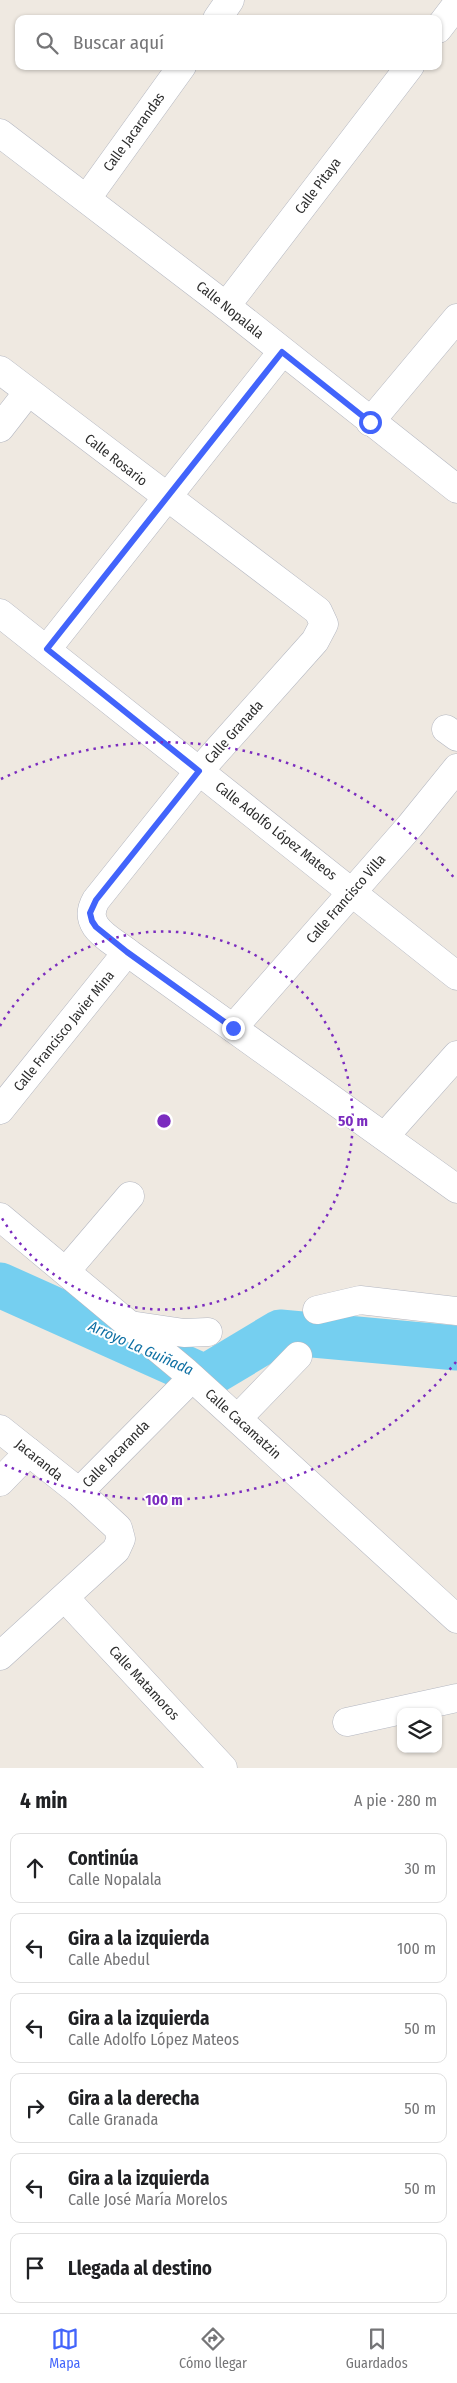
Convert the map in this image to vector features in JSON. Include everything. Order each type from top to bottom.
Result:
[{"type":"street","points":[[220,15],[230,0]]},
{"type":"street","points":[[442,23],[454,5]]},
{"type":"street","name":"Calle Jacarandas","points":[[87,198],[179,70]]},
{"type":"street","name":"Calle Pitaya","points":[[226,306],[407,70]]},
{"type":"street","name":"Calle Nopalala","points":[[0,133],[226,306],[370,422],[457,489]]},
{"type":"street","points":[[370,422],[457,318]]},
{"type":"street","points":[[47,649],[282,352]]},
{"type":"street","name":"Calle Rosario","points":[[0,370],[167,499],[318,611],[324,624]]},
{"type":"street","points":[[0,428],[28,392]]},
{"type":"street","name":"Calle Adolfo López Mateos","points":[[0,613],[457,976]]},
{"type":"street","name":"Calle Granada","points":[[127,952],[96,927],[92,921],[90,913],[96,900],[199,771],[316,641],[324,624]]},
{"type":"street","name":"Calle Francisco Villa","points":[[233,1028],[353,892],[457,768]]},
{"type":"street","points":[[127,952],[457,1189]]},
{"type":"street","name":"Calle Francisco Javier Mina","points":[[0,1110],[127,952]]},
{"type":"street","points":[[385,1136],[457,1055]]},
{"type":"street","points":[[66,1272],[130,1196]]},
{"type":"street","name":"Calle Cacamatzin","points":[[0,1217],[135,1329],[238,1418],[457,1619]]},
{"type":"street","points":[[317,1310],[360,1300],[457,1311]]},
{"type":"street","points":[[135,1329],[184,1333],[208,1332]]},
{"type":"street","points":[[238,1418],[298,1356]]},
{"type":"street","name":"Calle Jacaranda","points":[[0,1656],[116,1550],[121,1539],[118,1528],[78,1492],[189,1375]]},
{"type":"street","name":"Jacaranda","points":[[0,1429],[78,1492]]},
{"type":"street","points":[[0,1482],[29,1452]]},
{"type":"street","name":"Calle Matamoros","points":[[65,1598],[223,1768]]},
{"type":"street","points":[[347,1722],[457,1698]]},
{"type":"waterway","name":"Arroyo La Guiñada","points":[[0,1285],[205,1377],[280,1332],[457,1348]]},
{"type":"route","points":[[233,1028],[127,952],[96,927],[90,913],[96,900],[199,771],[47,649],[282,352],[370,422]]}]
